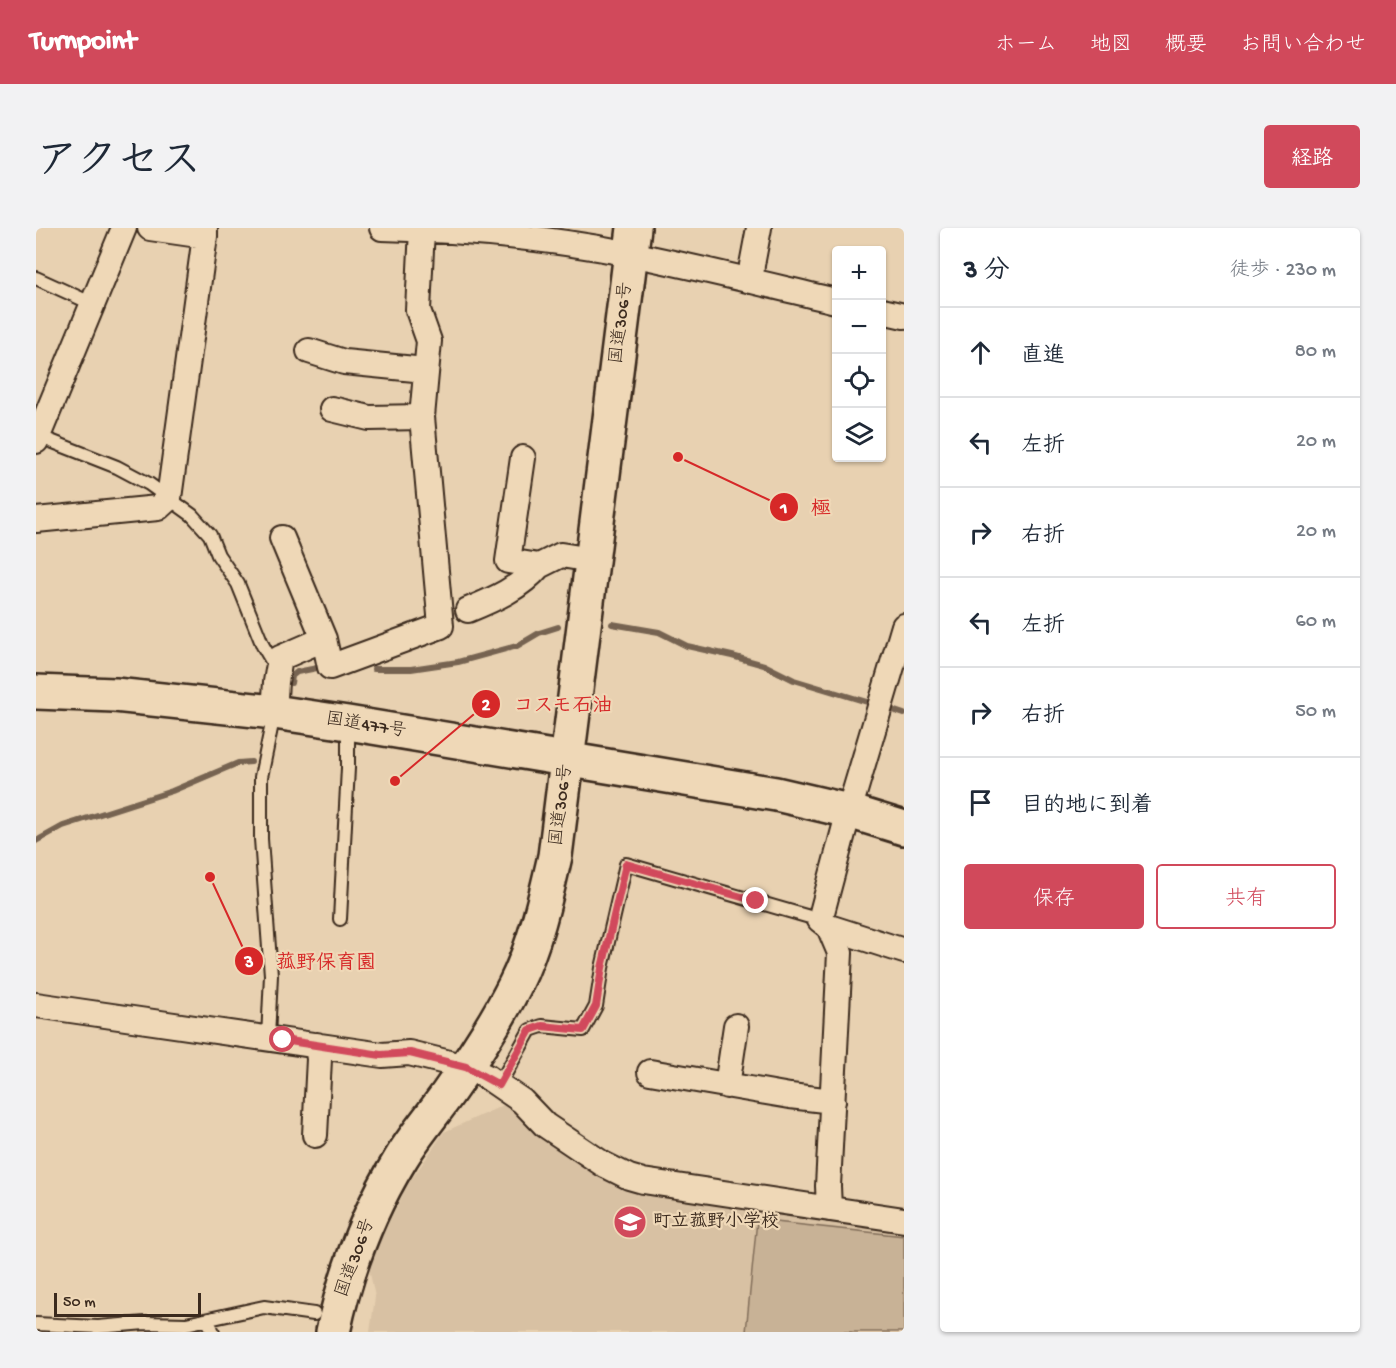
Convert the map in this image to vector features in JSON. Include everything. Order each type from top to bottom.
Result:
[{"type":"highway","name":"国道306号","points":[[323,1323],[345,1280],[358,1242],[401,1158],[466,1067],[515,985],[530,949],[545,899],[555,856],[568,760],[633,241]]},
{"type":"highway","name":"国道477号","points":[[36,692],[115,695],[274,712],[348,723],[776,794],[849,811],[904,828]]},
{"type":"street","points":[[37,438],[124,228]]},
{"type":"street","points":[[36,520],[158,508],[169,498],[205,232],[150,228]]},
{"type":"street","points":[[382,228],[633,241],[751,281],[833,300]]},
{"type":"street","points":[[751,281],[759,228]]},
{"type":"street","points":[[422,229],[418,315],[425,325],[429,341],[422,417],[454,616]]},
{"type":"street","points":[[886,312],[904,316]]},
{"type":"street","points":[[309,351],[344,362],[425,370]]},
{"type":"street","points":[[332,409],[369,418],[422,417]]},
{"type":"street","points":[[523,458],[508,561],[539,566]]},
{"type":"street","points":[[282,538],[324,639],[330,667],[441,626],[454,616],[496,598],[519,585],[539,566],[561,555],[592,560]]},
{"type":"street","points":[[830,1209],[828,1186],[840,953],[824,924],[849,811],[886,704],[904,626]]},
{"type":"street","points":[[274,712],[280,658],[324,639]]},
{"type":"street","points":[[824,924],[904,951]]},
{"type":"street","points":[[36,1005],[381,1055],[410,1053],[466,1067],[499,1085],[522,1101],[545,1125],[603,1164],[629,1177],[904,1220]]},
{"type":"street","points":[[727,1086],[736,1026]]},
{"type":"street","points":[[315,1135],[319,1059],[317,1045]]},
{"type":"street","points":[[650,1072],[833,1101]]},
{"type":"lane","points":[[36,278],[93,304]]},
{"type":"lane","points":[[37,438],[117,467],[149,484],[192,515],[210,535],[218,555],[238,585],[263,646],[277,669]]},
{"type":"lane","points":[[268,1038],[271,975],[261,839],[261,777],[274,712]]},
{"type":"lane","points":[[340,919],[348,768],[348,723]]},
{"type":"lane","points":[[499,1085],[530,1030],[542,1026],[583,1030],[596,1006],[602,968],[626,864],[824,924]]},
{"type":"lane","points":[[36,1324],[98,1327],[145,1323],[186,1324],[264,1307],[323,1323]]},
{"type":"lane","points":[[208,1320],[213,1332]]},
{"type":"shaded area","name":"町立菰野小学校","points":[[506,1104],[599,1170],[904,1228],[904,1332],[370,1332],[375,1297],[369,1268],[378,1244],[407,1186],[444,1132]]},
{"type":"shaded area","points":[[757,1220],[904,1236],[904,1332],[746,1332]]},
{"type":"waterway","points":[[612,624],[659,632],[687,646],[764,665],[794,680],[877,705]]},
{"type":"waterway","points":[[374,669],[411,669],[458,662],[517,646],[539,633],[558,627]]},
{"type":"waterway","points":[[291,683],[292,676],[297,672],[317,668]]},
{"type":"waterway","points":[[886,708],[904,714]]},
{"type":"waterway","points":[[36,841],[63,826],[172,791],[238,763],[251,762]]},
{"type":"place","name":"極","points":[[678,457]]},
{"type":"place","name":"コスモ石油","points":[[395,781]]},
{"type":"place","name":"菰野保育園","points":[[210,877]]},
{"type":"place","name":"町立菰野小学校","points":[[630,1222]]},
{"type":"route","points":[[283,1040],[381,1055],[410,1053],[466,1067],[499,1085],[530,1030],[542,1026],[583,1030],[596,1006],[602,968],[626,864],[756,901]]}]
